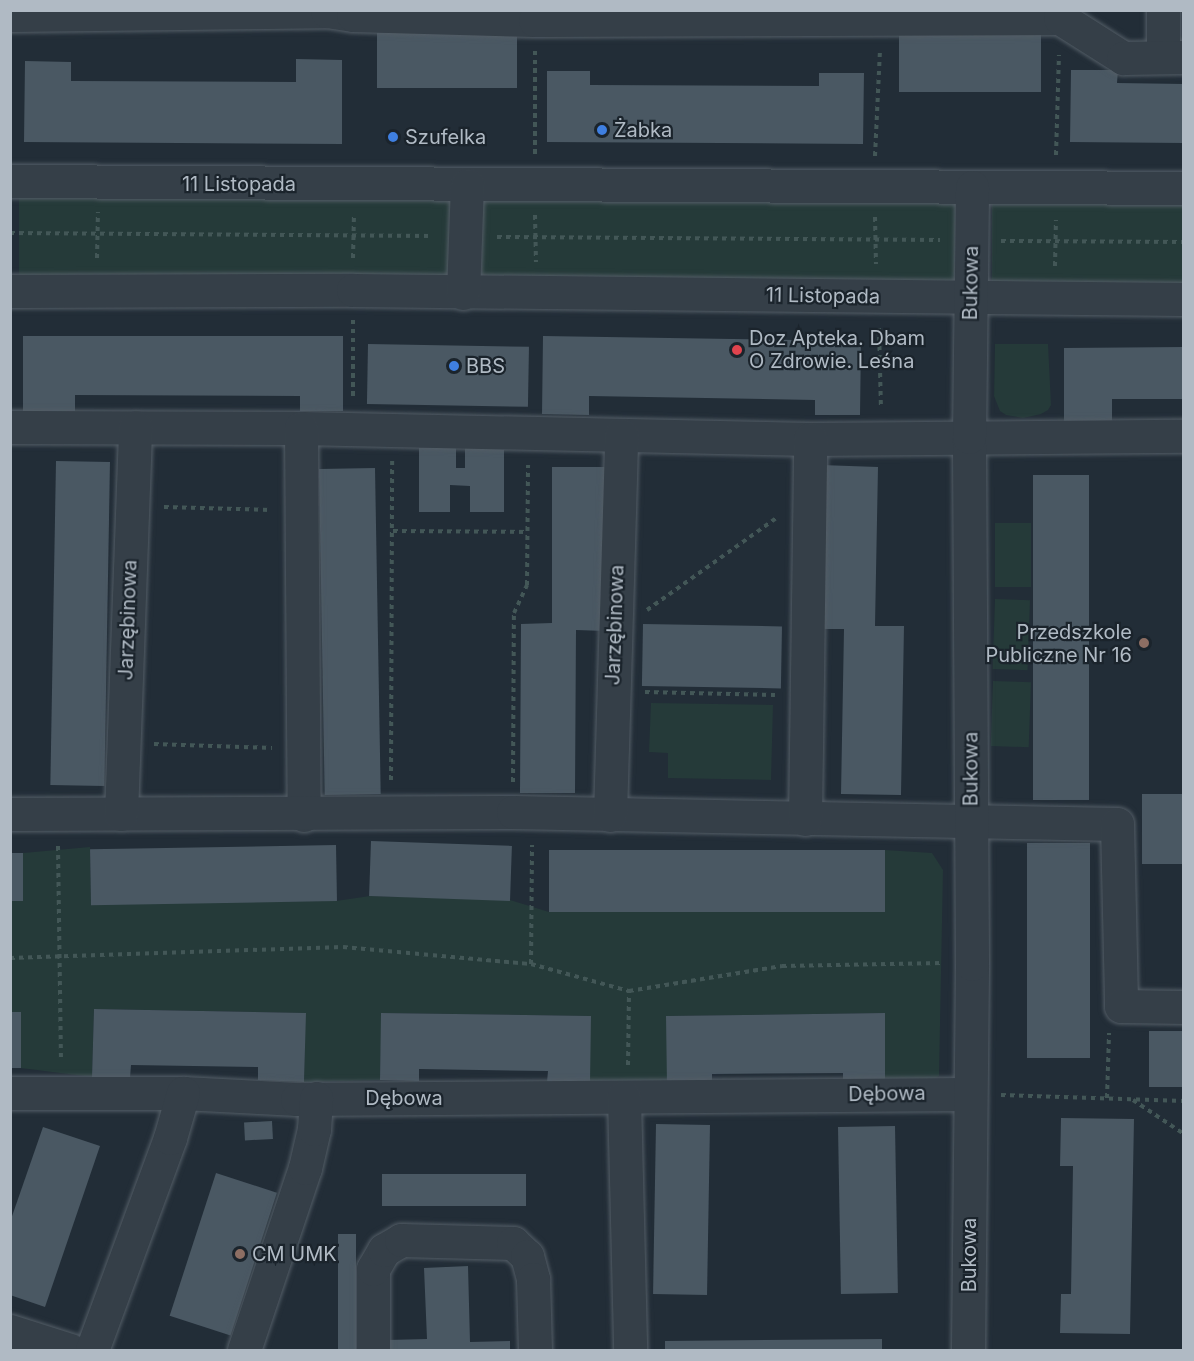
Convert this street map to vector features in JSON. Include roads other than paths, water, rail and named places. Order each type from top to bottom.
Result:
[{"type":"street","points":[[10,15],[157,11],[327,11],[353,15],[535,20],[660,14],[1060,14],[1123,58],[1173,57],[1163,10]]},
{"type":"street","name":"11 Listopada","points":[[10,181],[1184,188]]},
{"type":"street","points":[[463,292],[467,185]]},
{"type":"street","name":"Bukowa","points":[[968,1350],[972,964],[969,437],[972,187]]},
{"type":"street","name":"11 Listopada","points":[[10,291],[536,292],[1184,299]]},
{"type":"street","points":[[10,427],[301,428],[810,439],[1184,436]]},
{"type":"street","name":"Jarzębinowa","points":[[121,814],[135,427]]},
{"type":"street","points":[[301,428],[304,815]]},
{"type":"street","name":"Jarzębinowa","points":[[610,815],[621,435]]},
{"type":"street","points":[[805,819],[810,439]]},
{"type":"street","points":[[10,814],[523,813],[1117,824],[1121,1006],[1184,1007]]},
{"type":"street","name":"Dębowa","points":[[10,1093],[183,1093],[316,1098],[969,1094]]},
{"type":"street","points":[[92,1350],[170,1138],[183,1093]]},
{"type":"street","points":[[626,1097],[630,1350]]},
{"type":"street","points":[[244,1350],[305,1168],[314,1129],[316,1098]]},
{"type":"street","points":[[373,1350],[373,1269],[384,1250],[401,1240],[513,1243],[527,1256],[533,1279],[535,1350]]},
{"type":"street","points":[[10,1331],[70,1350]]},
{"type":"place","name":"Żabka","points":[[602,130]]},
{"type":"place","name":"Szufelka","points":[[393,137]]},
{"type":"place","name":"Doz Apteka. Dbam O Zdrowie. Leśna","points":[[737,350]]},
{"type":"place","name":"BBS","points":[[454,366]]},
{"type":"place","name":"Przedszkole Publiczne Nr 16","points":[[1144,643]]},
{"type":"place","name":"CM UMK","points":[[240,1254]]}]
